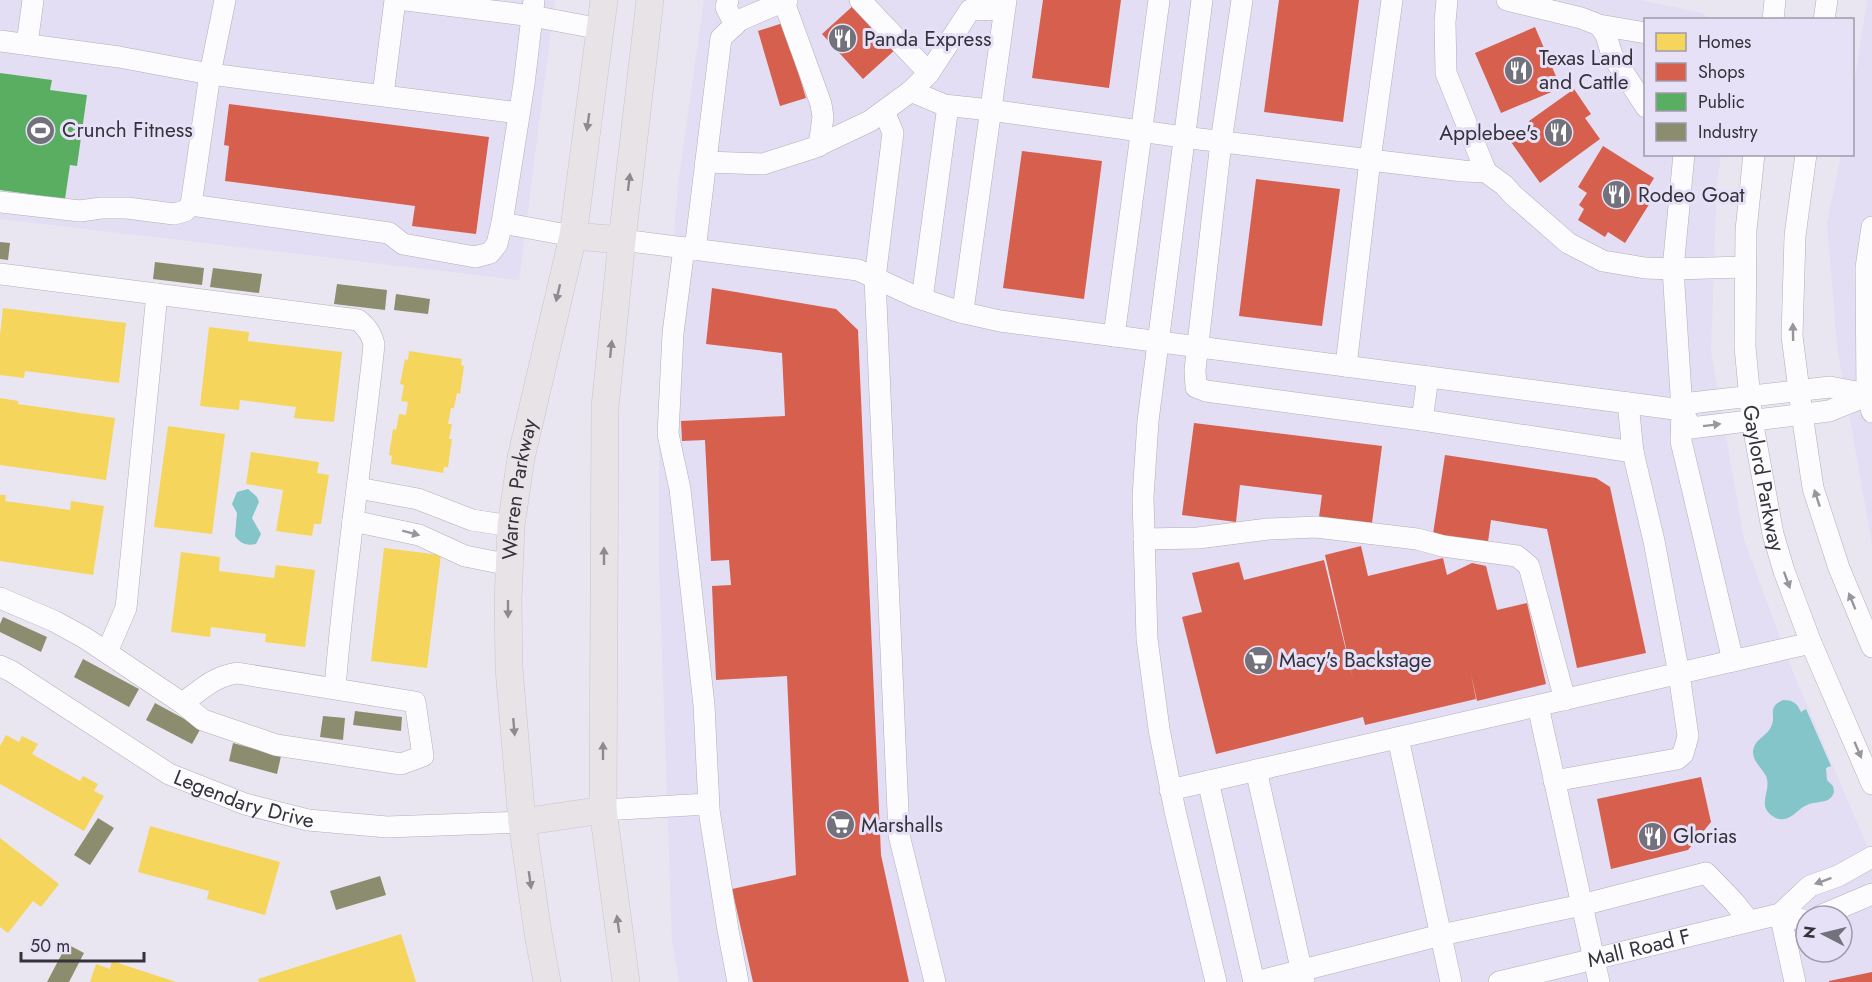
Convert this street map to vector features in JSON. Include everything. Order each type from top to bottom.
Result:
[{"type":"main road","name":"Warren Parkway","points":[[547,982],[522,822],[509,668],[510,526],[521,458],[573,236],[604,0]]},
{"type":"main road","points":[[626,982],[603,810],[605,407],[650,0]]},
{"type":"main road","points":[[573,236],[622,240]]},
{"type":"main road","points":[[522,822],[603,810]]},
{"type":"street","points":[[27,44],[33,0]]},
{"type":"street","points":[[0,202],[80,211],[127,208],[174,214],[186,211],[191,205],[210,74],[225,0]]},
{"type":"street","points":[[383,95],[395,0]]},
{"type":"street","points":[[406,0],[533,8],[601,29]]},
{"type":"street","points":[[728,0],[726,7],[735,25]]},
{"type":"street","points":[[860,0],[929,73]]},
{"type":"street","points":[[1114,336],[1159,0]]},
{"type":"street","points":[[1202,0],[1148,421],[1143,497],[1147,639],[1159,729],[1170,790],[1216,982]]},
{"type":"street","points":[[1242,0],[1221,141],[1194,378],[1196,387],[1633,452]]},
{"type":"street","points":[[1346,366],[1370,160],[1392,0]]},
{"type":"street","points":[[1447,0],[1446,73],[1486,172],[1504,185],[1568,243],[1603,261],[1645,268],[1745,267]]},
{"type":"street","points":[[1507,0],[1599,24],[1644,33]]},
{"type":"street","points":[[1773,18],[1775,0]]},
{"type":"street","points":[[1824,18],[1827,0]]},
{"type":"street","points":[[738,982],[709,808],[704,705],[680,489],[668,434],[672,333],[706,162],[721,38],[741,20],[785,1],[820,104],[823,117],[819,146]]},
{"type":"street","points":[[706,162],[763,165],[819,146],[870,121],[911,91],[929,73],[970,10],[1005,4],[964,303],[960,312]]},
{"type":"street","points":[[191,205],[389,233],[403,244],[475,257],[490,253],[497,244],[502,223],[533,8]]},
{"type":"street","points":[[1599,24],[1606,35],[1612,55],[1644,104]]},
{"type":"street","points":[[0,41],[119,57],[210,74],[519,113]]},
{"type":"street","points":[[911,91],[948,106],[1370,160],[1486,172]]},
{"type":"street","points":[[922,299],[948,106]]},
{"type":"street","points":[[884,111],[893,133],[875,278],[899,834],[935,982]]},
{"type":"street","points":[[1684,156],[1673,269],[1682,410],[1681,441],[1733,661]]},
{"type":"street","name":"Gaylord Parkway","points":[[1754,156],[1746,230],[1745,347],[1752,420],[1773,534],[1810,644],[1872,784]]},
{"type":"street","points":[[1806,156],[1795,236],[1792,336],[1802,414],[1813,488],[1839,568],[1872,647]]},
{"type":"street","points":[[502,223],[573,236]]},
{"type":"street","points":[[1870,400],[1869,276],[1872,227]]},
{"type":"street","points":[[622,240],[858,270],[922,299],[960,312],[1000,321],[1682,410],[1692,403],[1830,387],[1870,400]]},
{"type":"street","points":[[0,274],[358,320],[370,332],[374,345],[335,688]]},
{"type":"street","points":[[107,652],[126,608],[157,294]]},
{"type":"street","points":[[1422,420],[1428,377]]},
{"type":"street","points":[[1682,410],[1691,428],[1829,411],[1870,400]]},
{"type":"street","points":[[1554,781],[1677,759],[1683,754],[1688,736],[1654,541],[1633,452],[1628,403]]},
{"type":"street","points":[[358,488],[418,499],[472,520],[510,526]]},
{"type":"street","points":[[353,521],[419,535],[453,552],[510,565]]},
{"type":"street","points":[[1144,539],[1198,538],[1268,529],[1316,526],[1417,539],[1443,546],[1517,556],[1529,566],[1565,700]]},
{"type":"street","points":[[0,598],[54,621],[107,652],[203,720],[276,745],[401,764],[423,756],[415,702],[237,673],[222,675],[212,680],[182,703]]},
{"type":"street","points":[[1170,790],[1810,644]]},
{"type":"street","name":"Legendary Drive","points":[[0,666],[169,774],[245,804],[308,820],[387,827],[522,822]]},
{"type":"street","points":[[1538,706],[1599,982]]},
{"type":"street","points":[[1398,738],[1451,982]]},
{"type":"street","points":[[1256,770],[1302,976]]},
{"type":"street","points":[[1208,781],[1255,982],[1302,976],[1441,935],[1582,905],[1706,873],[1749,921]]},
{"type":"street","points":[[603,810],[708,804],[709,808]]},
{"type":"street","points":[[1795,982],[1780,914],[1810,886],[1838,876],[1872,856]]},
{"type":"street","points":[[1848,904],[1872,894]]},
{"type":"street","name":"Mall Road F","points":[[1499,982],[1780,914],[1794,918]]},
{"type":"shaded area","points":[[0,0],[555,0],[519,280],[0,219]]},
{"type":"shaded area","points":[[704,0],[1640,0],[1702,13],[1708,18],[1644,18],[1644,156],[1721,156],[1717,184],[1711,351],[1744,540],[1795,677],[1872,857],[1872,982],[679,982],[672,942],[659,567],[659,414],[678,184]]},
{"type":"shaded area","points":[[1867,0],[1872,0],[1872,543],[1837,347],[1827,223],[1841,156],[1854,156],[1854,84]]},
{"type":"water","points":[[248,489],[259,502],[252,518],[261,534],[256,544],[253,545],[242,543],[235,536],[237,513],[232,504],[237,492]]},
{"type":"water","points":[[1783,700],[1794,703],[1801,712],[1806,709],[1831,766],[1826,768],[1827,780],[1833,786],[1834,792],[1827,801],[1807,805],[1790,817],[1780,819],[1767,811],[1765,806],[1766,776],[1754,759],[1753,752],[1758,741],[1773,723],[1773,709]]},
{"type":"building: Homes","points":[[3,308],[126,323],[119,383],[25,371],[24,378],[0,375]]},
{"type":"building: Homes","points":[[209,327],[249,332],[248,341],[342,352],[334,422],[294,418],[296,407],[240,400],[239,410],[200,406]]},
{"type":"building: Homes","points":[[409,351],[462,359],[461,365],[464,366],[460,394],[457,393],[454,408],[451,408],[448,424],[452,424],[449,439],[452,439],[448,467],[444,467],[443,473],[391,464],[392,456],[389,455],[393,429],[396,430],[399,414],[406,415],[408,402],[401,401],[404,385],[400,384]]},
{"type":"building: Homes","points":[[0,398],[18,401],[18,404],[115,418],[106,480],[0,465]]},
{"type":"building: Homes","points":[[168,426],[225,434],[212,534],[154,527]]},
{"type":"building: Homes","points":[[251,452],[319,462],[317,473],[329,475],[321,524],[314,524],[312,536],[276,531],[283,490],[246,484]]},
{"type":"building: Homes","points":[[0,495],[6,495],[5,501],[70,510],[71,501],[104,506],[93,575],[0,561]]},
{"type":"building: Homes","points":[[384,548],[441,555],[427,668],[371,661]]},
{"type":"building: Homes","points":[[181,552],[220,557],[219,571],[274,578],[276,565],[315,570],[305,647],[265,642],[266,634],[211,627],[210,637],[171,632]]},
{"type":"building: Homes","points":[[6,735],[19,742],[22,736],[38,744],[32,754],[80,781],[83,776],[98,784],[94,791],[104,796],[84,831],[0,784],[0,746]]},
{"type":"building: Homes","points":[[150,826],[280,862],[265,915],[207,899],[209,891],[138,872]]},
{"type":"building: Homes","points":[[0,838],[59,884],[41,907],[33,901],[8,933],[0,927]]},
{"type":"building: Homes","points":[[401,934],[416,982],[259,982],[258,979]]},
{"type":"building: Homes","points":[[112,961],[176,982],[90,982],[96,964],[110,969]]},
{"type":"building: Shops","points":[[1043,0],[1121,0],[1109,88],[1032,78]]},
{"type":"building: Shops","points":[[1279,0],[1359,0],[1343,122],[1264,112]]},
{"type":"building: Shops","points":[[855,4],[896,49],[863,79],[822,34]]},
{"type":"building: Shops","points":[[783,23],[806,98],[780,106],[758,31]]},
{"type":"building: Shops","name":"Texas Land and Cattle","points":[[1535,27],[1561,88],[1501,113],[1475,53]]},
{"type":"building: Shops","name":"Applebee's","points":[[1574,89],[1591,114],[1585,118],[1600,139],[1540,183],[1511,142],[1533,126],[1529,121]]},
{"type":"building: Shops","points":[[229,104],[489,137],[476,234],[412,226],[415,206],[225,181],[229,146],[224,145]]},
{"type":"building: Shops","name":"Rodeo Goat","points":[[1603,146],[1654,178],[1645,193],[1653,198],[1625,243],[1608,232],[1605,237],[1578,220],[1584,209],[1579,205],[1587,193],[1578,187]]},
{"type":"building: Shops","points":[[1022,151],[1102,161],[1084,299],[1003,288]]},
{"type":"building: Shops","points":[[1256,179],[1340,189],[1322,326],[1239,316]]},
{"type":"building: Shops","points":[[712,288],[836,309],[858,330],[881,855],[909,982],[753,982],[732,889],[796,875],[787,676],[716,680],[712,586],[731,585],[729,560],[711,561],[705,440],[682,441],[681,421],[785,416],[782,353],[706,344]]},
{"type":"building: Shops","points":[[1194,423],[1382,446],[1372,523],[1319,517],[1322,495],[1240,485],[1236,522],[1182,515]]},
{"type":"building: Shops","points":[[1445,455],[1596,478],[1610,487],[1646,653],[1577,668],[1547,529],[1491,520],[1488,542],[1433,534]]},
{"type":"building: Shops","points":[[1361,546],[1368,576],[1443,558],[1447,575],[1472,563],[1486,566],[1497,610],[1527,603],[1546,684],[1477,701],[1471,674],[1476,699],[1365,725],[1363,717],[1216,754],[1182,617],[1202,612],[1192,573],[1239,562],[1244,580],[1324,560],[1353,679],[1325,555]]},
{"type":"building: Shops","name":"Glorias","points":[[1701,777],[1711,822],[1688,850],[1611,869],[1597,799]]},
{"type":"building: Shops","points":[[1872,972],[1872,982],[1829,982],[1829,981]]},
{"type":"building: Public","name":"Crunch Fitness","points":[[0,73],[52,80],[50,90],[87,95],[77,166],[70,165],[65,199],[0,190]]},
{"type":"building: Industry","points":[[0,242],[10,243],[8,260],[0,259]]},
{"type":"building: Industry","points":[[155,262],[204,268],[202,285],[153,279]]},
{"type":"building: Industry","points":[[213,268],[262,274],[259,293],[210,287]]},
{"type":"building: Industry","points":[[337,284],[387,290],[385,310],[334,304]]},
{"type":"building: Industry","points":[[396,294],[430,299],[428,314],[394,310]]},
{"type":"building: Industry","points":[[3,617],[47,637],[41,652],[0,632]]},
{"type":"building: Industry","points":[[83,659],[139,689],[129,707],[74,677]]},
{"type":"building: Industry","points":[[155,703],[201,728],[192,744],[146,720]]},
{"type":"building: Industry","points":[[355,711],[402,717],[401,731],[353,725]]},
{"type":"building: Industry","points":[[323,716],[345,718],[343,740],[320,737]]},
{"type":"building: Industry","points":[[233,743],[281,756],[277,774],[229,761]]},
{"type":"building: Industry","points":[[98,818],[114,828],[90,865],[74,855]]},
{"type":"building: Industry","points":[[380,876],[386,895],[336,910],[330,891]]},
{"type":"building: Industry","points":[[67,944],[84,953],[69,982],[47,982]]},
{"type":"place","name":"Panda Express","points":[[843,39]]},
{"type":"place","name":"Texas Land and Cattle","points":[[1518,70]]},
{"type":"place","name":"Crunch Fitness","points":[[41,130]]},
{"type":"place","name":"Applebee's","points":[[1559,133]]},
{"type":"place","name":"Rodeo Goat","points":[[1617,195]]},
{"type":"place","name":"Macy's Backstage","points":[[1258,660]]},
{"type":"place","name":"Marshalls","points":[[840,825]]},
{"type":"place","name":"Glorias","points":[[1652,836]]}]
